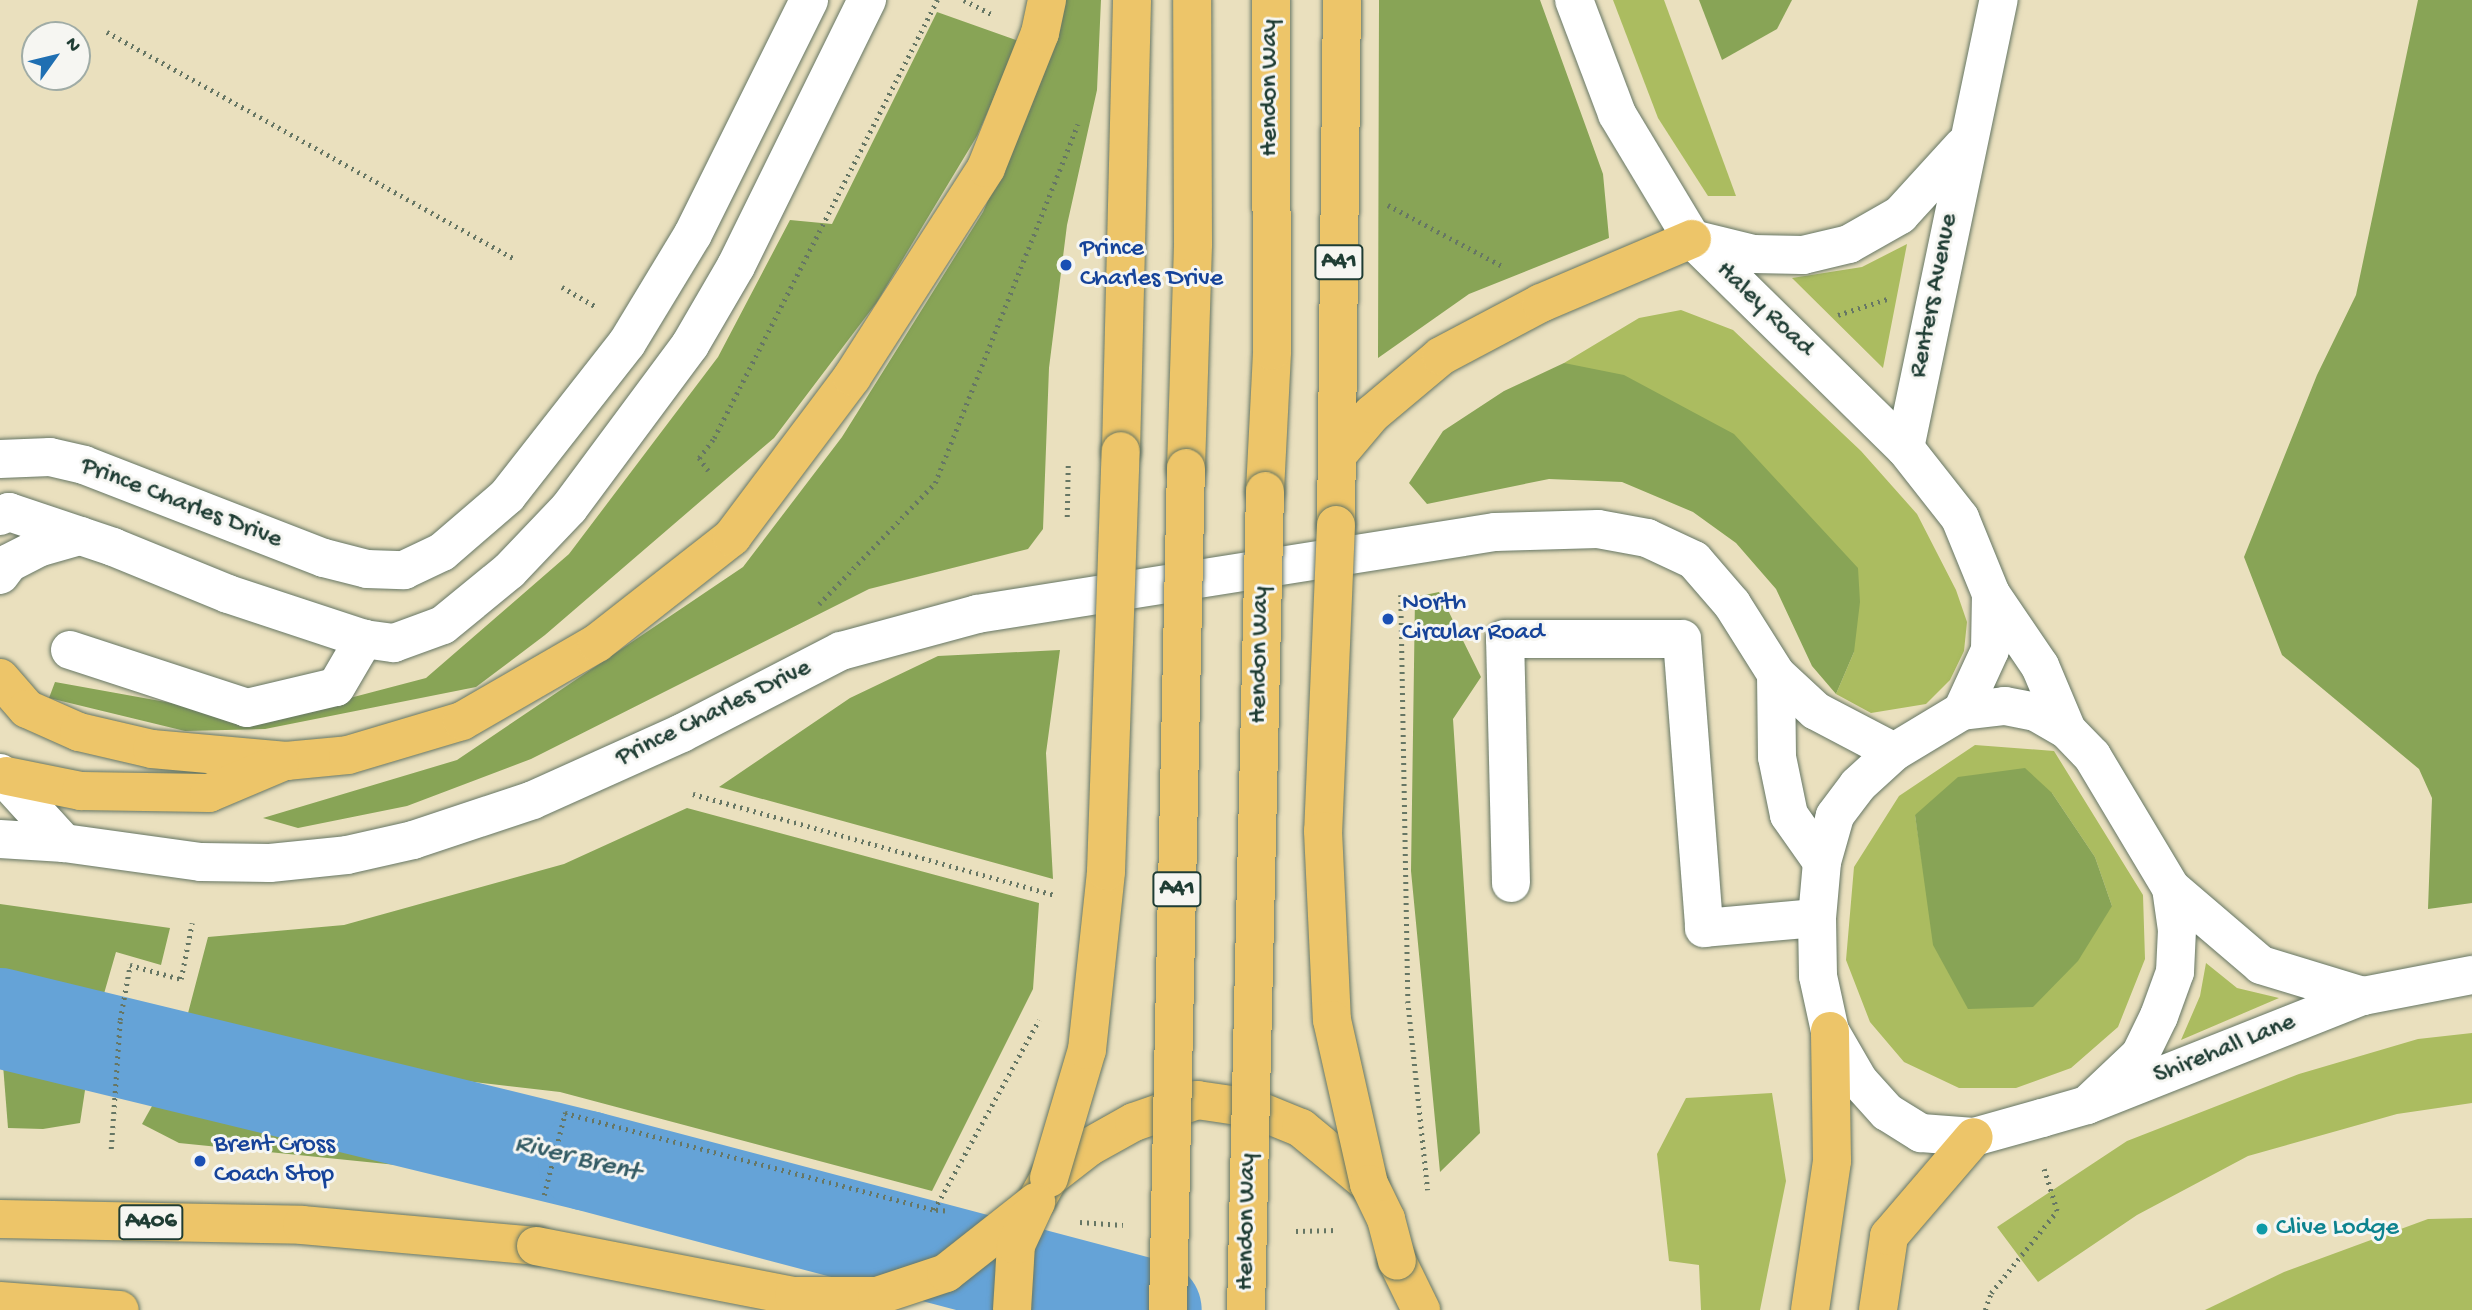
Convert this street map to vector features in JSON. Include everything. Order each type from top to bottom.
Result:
[{"type":"highway","points":[[0,678],[27,709],[79,732],[152,749],[286,761],[348,755],[462,721],[597,643],[732,537],[852,377],[986,168],[1040,33],[1047,0]]},
{"type":"highway","points":[[1012,1310],[1016,1245],[1042,1190],[1087,1050],[1106,871],[1121,451],[1132,0]]},
{"type":"highway","name":"A41","points":[[1168,1310],[1193,243],[1192,0]]},
{"type":"highway","name":"Hendon Way","points":[[1245,1310],[1265,491],[1272,351],[1271,0]]},
{"type":"highway","name":"A41","points":[[1342,0],[1339,453],[1323,831],[1331,1006],[1369,1184]]},
{"type":"highway","points":[[1339,453],[1372,414],[1441,356],[1541,303],[1692,239]]},
{"type":"highway","points":[[3,774],[81,791],[209,793],[286,761]]},
{"type":"highway","points":[[1810,1310],[1832,1161],[1830,1031]]},
{"type":"highway","points":[[1042,1190],[1089,1147],[1134,1122],[1197,1100],[1252,1108],[1300,1129],[1369,1184],[1386,1219],[1397,1261],[1403,1310]]},
{"type":"highway","points":[[1878,1310],[1889,1236],[1973,1137]]},
{"type":"highway","name":"A406","points":[[0,1219],[302,1225],[536,1246],[794,1296],[877,1296],[946,1273],[1042,1190]]},
{"type":"highway","points":[[1397,1261],[1421,1310]]},
{"type":"highway","points":[[0,1301],[120,1310]]},
{"type":"street","name":"Prince Charles Drive","points":[[0,459],[50,457],[84,465],[324,558],[367,569],[404,570],[442,552],[507,496],[627,342],[693,234],[809,0]]},
{"type":"street","points":[[0,516],[9,512],[80,536],[240,598],[365,639],[394,643],[443,625],[509,571],[576,499],[712,312],[867,0]]},
{"type":"street","name":"Haley Road","points":[[1574,0],[1617,114],[1692,239],[1905,448],[1960,518],[1991,594],[2040,666],[2067,730]]},
{"type":"street","name":"Renters Avenue","points":[[1905,448],[1966,143],[1999,0]]},
{"type":"street","name":"Renters Avenue","points":[[1692,239],[1753,254],[1790,255],[1849,244],[1900,215],[1966,143]]},
{"type":"street","name":"Prince Charles Drive","points":[[0,839],[64,843],[201,863],[270,863],[347,855],[413,840],[533,800],[853,648],[977,614],[1495,532],[1598,529],[1647,538],[1694,560],[1732,604],[1776,674],[1816,710],[1894,752]]},
{"type":"street","points":[[0,575],[9,563],[41,547],[80,536]]},
{"type":"street","name":"Haley Road","points":[[1962,711],[1990,650],[1991,594]]},
{"type":"street","points":[[70,650],[247,708],[336,687],[365,639]]},
{"type":"street","points":[[1511,883],[1505,639],[1682,639],[1704,928],[1817,918]]},
{"type":"street","points":[[1776,674],[1777,757],[1789,815],[1822,862]]},
{"type":"street","points":[[1973,1137],[1921,1133],[1887,1112],[1859,1081],[1830,1031],[1818,976],[1817,918],[1822,862],[1835,817],[1858,785],[1894,752],[1962,711],[2005,706],[2026,710],[2067,730],[2092,756],[2171,888],[2177,930],[2175,972],[2159,1016],[2140,1055],[2087,1105]]},
{"type":"street","points":[[3,774],[64,843]]},
{"type":"street","name":"Shirehall Lane","points":[[2171,888],[2261,965],[2363,996]]},
{"type":"street","name":"Shirehall Lane","points":[[1973,1137],[2087,1105],[2363,996],[2472,975]]},
{"type":"path","points":[[708,471],[699,458],[714,438],[937,0]]},
{"type":"path","points":[[964,0],[997,17]]},
{"type":"path","points":[[107,32],[516,260]]},
{"type":"path","points":[[816,606],[935,483],[1081,117]]},
{"type":"path","points":[[1383,203],[1514,273]]},
{"type":"path","points":[[1837,315],[1889,299]]},
{"type":"path","points":[[111,1149],[120,1020],[130,965],[181,979],[192,923]]},
{"type":"path","points":[[544,1195],[565,1113],[934,1210]]},
{"type":"path","points":[[1985,1310],[1991,1293],[2057,1211],[2041,1170],[2054,1165]]},
{"type":"green space","points":[[1061,0],[1101,0],[1097,90],[1067,225],[1049,368],[1043,529],[1028,549],[869,589],[531,759],[407,806],[298,828],[263,818],[457,760],[743,567],[842,437],[983,212],[1046,66]]},
{"type":"green space","points":[[1379,0],[1540,0],[1603,174],[1609,238],[1469,294],[1378,358]]},
{"type":"green space","points":[[1613,0],[1664,0],[1736,196],[1708,196],[1658,118]]},
{"type":"green space","points":[[1699,0],[1792,0],[1777,29],[1722,60]]},
{"type":"green space","points":[[2418,0],[2472,0],[2472,903],[2428,909],[2432,798],[2419,769],[2282,655],[2244,557],[2317,375],[2356,295]]},
{"type":"green space","points":[[937,12],[1019,41],[977,136],[877,302],[774,438],[545,635],[476,687],[265,729],[185,731],[49,698],[55,682],[266,720],[426,678],[569,554],[718,357],[790,220],[832,224]]},
{"type":"green space","points":[[1907,244],[1883,368],[1792,278],[1862,267]]},
{"type":"green space","points":[[1681,310],[1733,330],[1861,451],[1917,514],[1956,590],[1967,622],[1964,651],[1950,680],[1926,704],[1871,713],[1836,694],[1854,652],[1564,363],[1639,318]]},
{"type":"green space","points":[[1564,363],[1624,375],[1734,434],[1858,568],[1860,602],[1854,652],[1836,694],[1812,666],[1776,589],[1736,543],[1693,512],[1622,482],[1549,479],[1427,504],[1409,483],[1443,431],[1504,391]]},
{"type":"green space","points":[[1439,592],[1481,677],[1453,719],[1480,1133],[1440,1172],[1411,871],[1415,597]]},
{"type":"green space","points":[[1060,650],[1046,753],[1053,879],[719,787],[850,698],[938,656]]},
{"type":"green space","points":[[1975,745],[2054,751],[2143,895],[2145,959],[2118,1027],[2071,1068],[2016,1088],[1959,1088],[1904,1062],[1870,1022],[1846,960],[1854,867],[1899,796]],"holes":[[[2052,793],[2095,857],[2112,906],[1924,874],[1915,815]]]},
{"type":"green space","points":[[2025,768],[2052,793],[2095,857],[2112,906],[2078,961],[2033,1007],[1968,1009],[1933,945],[1915,815],[1958,777]]},
{"type":"green space","points":[[687,808],[1039,903],[1033,989],[932,1191],[560,1092],[380,1071],[338,1057],[182,1036],[208,937],[344,925],[564,864]]},
{"type":"green space","points":[[0,904],[170,928],[161,965],[116,952],[95,1025],[0,995]]},
{"type":"green space","points":[[2206,963],[2237,988],[2279,998],[2181,1040],[2200,996]]},
{"type":"green space","points":[[0,1027],[91,1051],[80,1123],[43,1129],[8,1128]]},
{"type":"green space","points":[[2472,1033],[2472,1103],[2397,1114],[2248,1156],[2137,1215],[2038,1282],[1997,1227],[2127,1141],[2299,1074],[2418,1039]]},
{"type":"green space","points":[[171,1072],[317,1120],[416,1167],[179,1143],[142,1124]]},
{"type":"green space","points":[[1772,1093],[1786,1181],[1760,1310],[1701,1310],[1699,1265],[1669,1261],[1657,1154],[1686,1098]]},
{"type":"green space","points":[[2472,1218],[2472,1310],[2205,1310],[2284,1272],[2428,1219]]},
{"type":"waterway","name":"River Brent","points":[[0,1018],[588,1161],[1152,1310]]},
{"type":"place","name":"Prince Charles Drive","points":[[1066,265]]},
{"type":"place","name":"North Circular Road","points":[[1388,619]]},
{"type":"place","name":"Brent Cross Coach Stop","points":[[200,1161]]},
{"type":"place","name":"Clive Lodge","points":[[2262,1229]]}]
